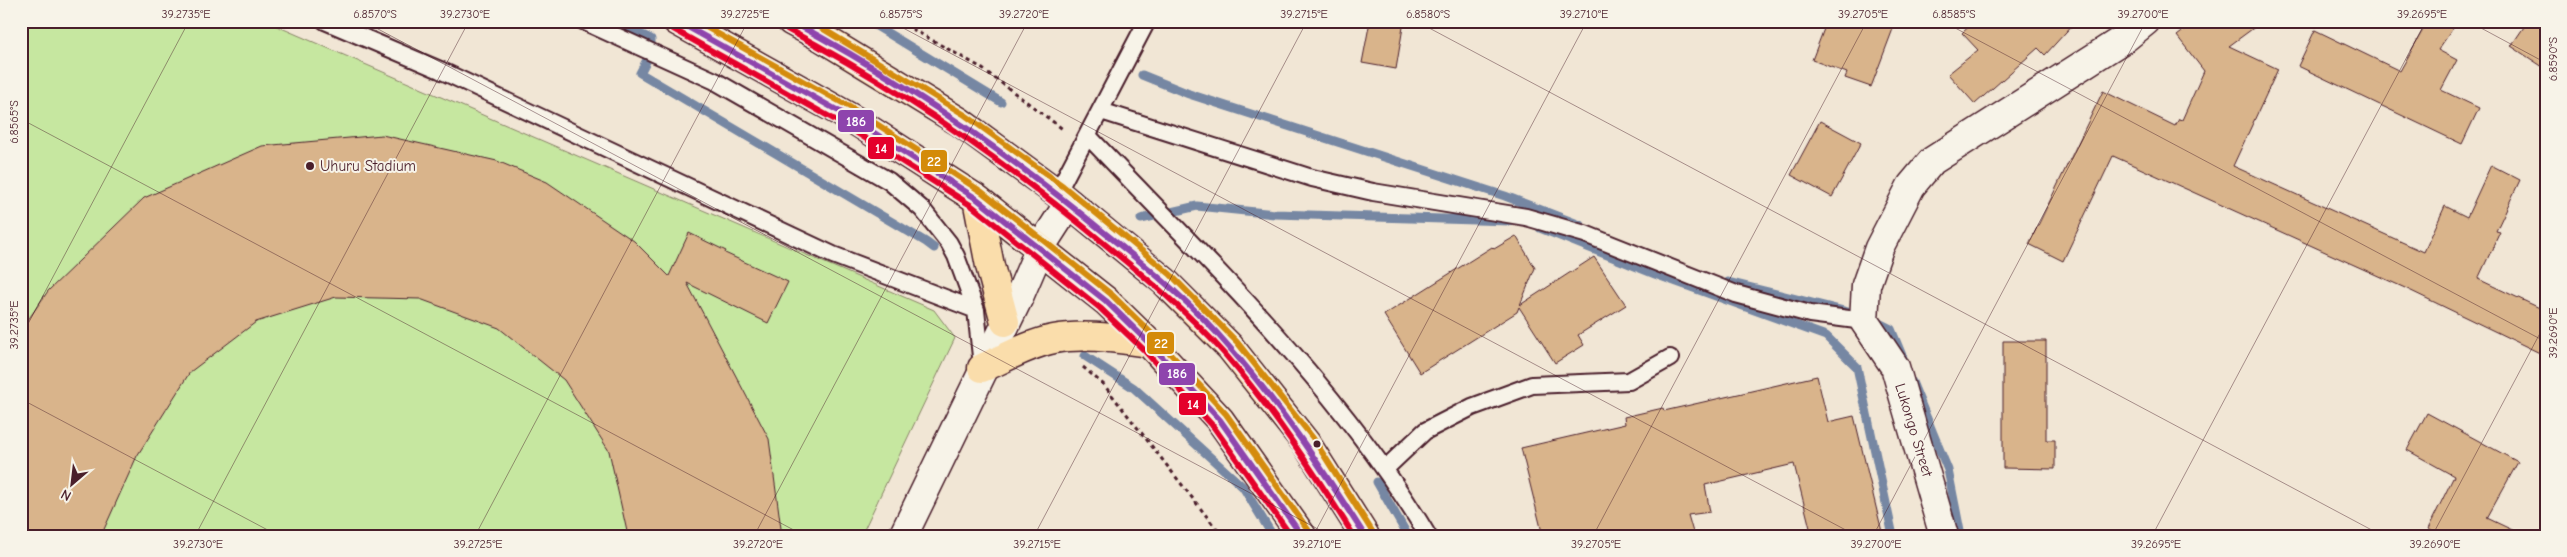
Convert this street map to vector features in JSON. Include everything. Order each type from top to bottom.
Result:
[{"type":"main road","points":[[677,21],[851,118],[977,199],[1106,301],[1149,343],[1220,420],[1302,536]]},
{"type":"main road","points":[[791,21],[821,37],[960,122],[1063,198],[1164,281],[1230,348],[1306,443],[1365,536]]},
{"type":"main road","points":[[977,199],[990,266],[1005,322]]},
{"type":"main road","points":[[982,368],[1053,339],[1094,336],[1149,343]]},
{"type":"street","points":[[1867,326],[1866,285],[1879,248],[1911,186],[1932,161],[2125,38],[2146,21]]},
{"type":"street","points":[[903,536],[982,368],[1018,297],[1063,198]]},
{"type":"street","name":"Lukongo Street","points":[[1867,326],[1895,367],[1944,536]]},
{"type":"lane","points":[[325,21],[440,70],[833,255],[976,310]]},
{"type":"lane","points":[[583,21],[715,81],[889,180],[922,209],[949,243],[976,310],[982,368]]},
{"type":"lane","points":[[1063,198],[1088,136],[1147,21]]},
{"type":"lane","points":[[1101,111],[1312,178],[1373,192],[1526,217],[1585,234],[1686,276],[1755,300],[1867,326]]},
{"type":"lane","points":[[1088,136],[1298,359],[1357,429],[1386,468],[1428,536]]},
{"type":"lane","points":[[1386,468],[1425,431],[1472,407],[1532,385],[1629,381],[1670,358]]},
{"type":"path","points":[[554,21],[563,25]]},
{"type":"path","points":[[1053,339],[1104,385],[1222,536]]},
{"type":"green space","name":"Uhuru Stadium","points":[[21,21],[265,21],[934,310],[955,338],[861,536],[21,536]]},
{"type":"building","points":[[1370,21],[1404,21],[1396,69],[1362,63]]},
{"type":"building","points":[[1827,21],[1896,21],[1871,87],[1845,78],[1847,73],[1812,60]]},
{"type":"building","points":[[1975,21],[2076,21],[2045,55],[2038,48],[1975,104],[1948,74],[1978,50],[1962,33]]},
{"type":"building","points":[[2196,21],[2263,21],[2229,46],[2278,69],[2233,166],[2424,252],[2445,206],[2467,217],[2491,165],[2520,180],[2496,231],[2500,232],[2478,279],[2546,311],[2546,356],[2405,288],[2113,156],[2063,261],[2029,244],[2103,91],[2175,126],[2179,119],[2182,120],[2204,71],[2177,36]]},
{"type":"building","points":[[2428,21],[2458,21],[2438,50],[2457,60],[2441,90],[2479,108],[2462,144],[2298,66],[2315,30],[2400,71]]},
{"type":"building","points":[[2528,21],[2546,21],[2546,69],[2511,46]]},
{"type":"building","points":[[1820,121],[1861,143],[1832,197],[1791,175]]},
{"type":"building","points":[[382,135],[497,161],[547,182],[634,241],[669,276],[689,233],[726,251],[725,253],[788,282],[768,323],[687,283],[769,439],[782,536],[628,536],[609,451],[564,380],[499,328],[420,299],[336,297],[256,322],[190,372],[137,456],[101,536],[21,536],[21,330],[48,291],[144,198],[262,146]]},
{"type":"building","points":[[1516,236],[1535,268],[1520,305],[1594,257],[1626,305],[1578,335],[1584,345],[1555,363],[1519,307],[1517,312],[1420,373],[1384,315],[1492,247],[1494,249]]},
{"type":"building","points":[[2003,341],[2046,341],[2046,440],[2055,440],[2055,469],[2003,468]]},
{"type":"building","points":[[1817,376],[1828,422],[1854,416],[1883,536],[1812,536],[1794,464],[1705,485],[1710,512],[1688,515],[1694,536],[1543,536],[1521,448],[1625,424],[1624,417],[1663,408],[1664,411]]},
{"type":"building","points":[[2427,413],[2518,462],[2487,518],[2525,536],[2442,536],[2428,529],[2454,476],[2407,450]]},
{"type":"waterway","points":[[613,21],[651,39],[651,52],[640,73],[934,248]]},
{"type":"waterway","points":[[868,21],[1001,102]]},
{"type":"waterway","points":[[1142,75],[1189,94],[1505,196],[1580,225]]},
{"type":"waterway","points":[[1141,219],[1197,206],[1275,214],[1510,221]]},
{"type":"waterway","points":[[1540,228],[1655,274],[1826,336],[1857,367],[1893,536]]},
{"type":"waterway","points":[[1728,282],[1848,312]]},
{"type":"waterway","points":[[1875,321],[1891,329],[1903,358]]},
{"type":"waterway","points":[[1085,356],[1134,388],[1243,487],[1273,536]]},
{"type":"waterway","points":[[1912,382],[1948,470],[1961,536]]},
{"type":"waterway","points":[[1377,482],[1408,536]]},
{"type":"transit line","name":"186","points":[[677,21],[851,118],[977,199],[1106,301],[1149,343],[1220,420],[1302,536]]},
{"type":"transit line","name":"22","points":[[695,21],[855,110],[982,192],[1111,294],[1155,337],[1226,414],[1309,531]]},
{"type":"transit line","name":"186","points":[[791,21],[874,68],[993,147],[1069,204],[1171,288],[1216,332],[1267,393],[1317,463],[1365,536]]},
{"type":"transit line","name":"22","points":[[810,21],[965,115],[1063,186],[1170,274],[1237,342],[1313,438],[1372,531]]},
{"type":"transit line","name":"14","points":[[673,29],[846,126],[972,206],[1100,308],[1143,349],[1213,426],[1291,536]]},
{"type":"transit line","name":"14","points":[[787,29],[870,76],[988,154],[1064,211],[1165,294],[1210,338],[1242,375],[1276,419],[1354,536]]},
{"type":"place","name":"Uhuru Stadium","points":[[310,166]]}]
